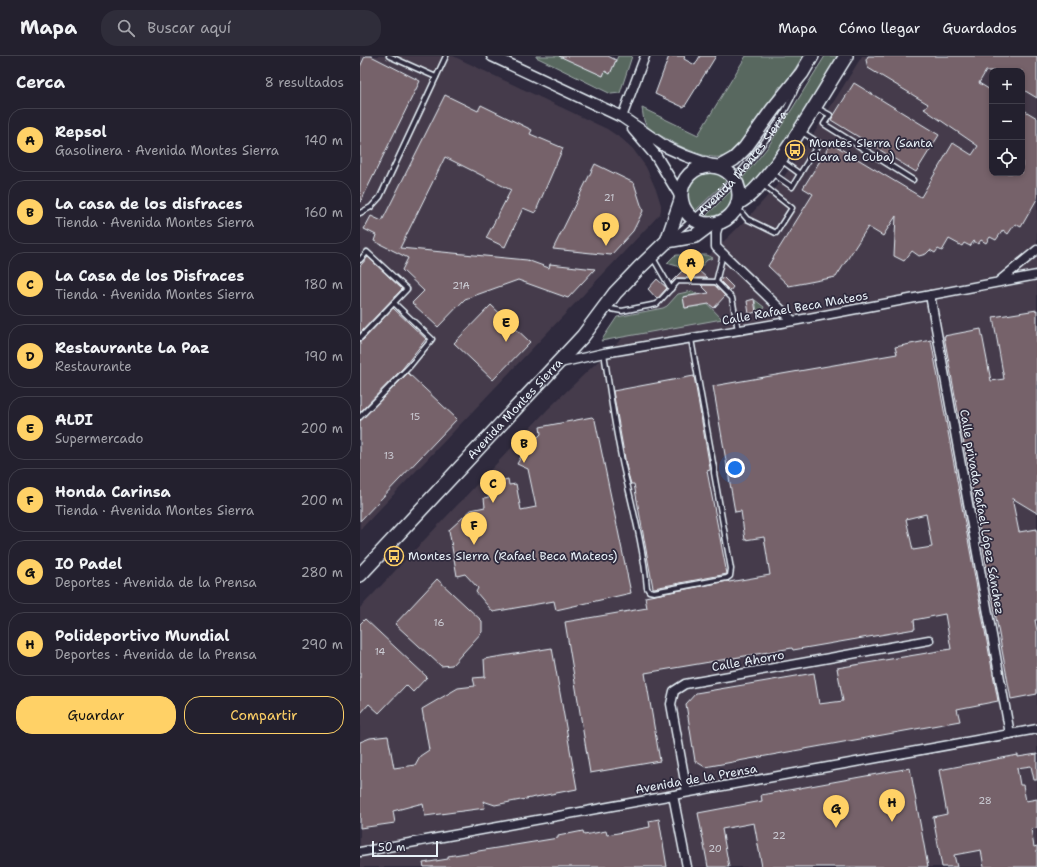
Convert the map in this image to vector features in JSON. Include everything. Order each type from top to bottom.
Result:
[{"type":"main road","name":"Avenida Montes Sierra","points":[[360,575],[583,336],[615,293],[667,241],[681,198],[683,183],[692,171],[706,166],[717,166],[734,159],[745,148],[773,109],[802,73],[812,56]]},
{"type":"main road","name":"Avenida Montes Sierra","points":[[667,241],[695,236],[729,217],[738,205],[748,198],[780,160],[800,131],[846,56]]},
{"type":"main road","points":[[717,166],[731,174],[735,179],[739,191],[738,205]]},
{"type":"main road","points":[[681,198],[683,207],[687,214],[693,219],[704,224],[715,224]]},
{"type":"street","points":[[492,56],[622,117],[666,147],[686,156],[717,166]]},
{"type":"street","points":[[622,117],[645,56]]},
{"type":"street","points":[[622,117],[656,156],[681,198]]},
{"type":"street","points":[[715,224],[716,247],[794,321]]},
{"type":"street","points":[[998,283],[1037,250]]},
{"type":"street","name":"Calle Rafael Beca Mateos","points":[[558,363],[604,353],[794,321],[1037,276]]},
{"type":"street","name":"Calle privada Rafael López Sánchez","points":[[930,295],[1010,734]]},
{"type":"street","name":"Calle Ahorro","points":[[687,792],[671,704],[674,691],[685,684],[929,640]]},
{"type":"street","name":"Avenida de la Prensa","points":[[360,852],[1037,729]]},
{"type":"street","points":[[673,795],[687,867]]},
{"type":"lane","points":[[389,56],[436,77]]},
{"type":"lane","points":[[360,213],[371,207],[380,197],[446,56]]},
{"type":"lane","name":"Avenida Montes Sierra","points":[[667,241],[693,219],[735,179],[753,157],[782,115],[792,97],[802,73]]},
{"type":"lane","points":[[815,106],[830,115],[824,124],[913,180]]},
{"type":"lane","points":[[771,172],[792,187],[819,143],[800,131]]},
{"type":"lane","points":[[780,160],[800,174]]},
{"type":"lane","points":[[738,205],[747,219],[776,233],[792,208],[761,184]]},
{"type":"lane","points":[[360,260],[367,252],[408,289],[360,338]]},
{"type":"lane","points":[[716,282],[723,254]]},
{"type":"lane","points":[[651,256],[671,289]]},
{"type":"lane","points":[[604,307],[622,311],[657,304],[678,281],[716,282],[732,298],[738,330]]},
{"type":"lane","points":[[360,417],[410,366],[432,339],[394,303]]},
{"type":"lane","points":[[604,353],[615,424],[627,484],[632,501],[647,588],[649,591],[654,592],[727,578],[730,576],[731,569],[691,339]]},
{"type":"shaded area","points":[[360,56],[453,56],[607,129],[622,139],[633,149],[646,167],[657,192],[661,210],[660,214],[360,530]]},
{"type":"shaded area","points":[[536,56],[567,56],[566,59],[603,76],[605,71],[610,74],[618,56],[632,56],[620,93],[611,94]]},
{"type":"shaded area","points":[[746,56],[803,56],[783,88],[780,86],[755,125],[732,152],[725,156],[714,157],[693,152],[659,135],[647,126],[643,118],[642,108],[698,135]]},
{"type":"shaded area","points":[[825,56],[841,56],[789,140],[745,193],[741,180],[767,148]]},
{"type":"shaded area","points":[[862,56],[1037,56],[1037,867],[360,867],[360,608],[548,409],[745,221],[780,182],[813,135]]},
{"type":"shaded area","points":[[710,171],[722,174],[727,180],[694,212],[689,206],[687,199],[686,193],[688,187],[697,176]]},
{"type":"shaded area","points":[[731,191],[734,191],[734,198],[727,212],[718,218],[705,219],[705,217]]},
{"type":"shaded area","points":[[677,255],[707,255],[713,258],[707,260],[698,270],[696,270],[696,266],[699,266],[699,261],[684,262],[684,270],[682,271],[677,266],[667,263]]},
{"type":"shaded area","points":[[692,291],[697,294],[683,297],[685,308],[700,306],[698,294],[722,319],[601,341],[617,317],[663,308],[667,306],[678,294]]},
{"type":"shaded area","points":[[755,300],[764,307],[762,311],[757,311]]},
{"type":"building","points":[[365,56],[371,56],[420,81],[360,203],[360,67]]},
{"type":"building","points":[[559,56],[608,56],[616,60],[610,74],[605,71],[603,76]]},
{"type":"building","points":[[669,56],[685,56],[684,59],[695,65],[700,56],[716,56],[683,107],[655,94]]},
{"type":"building","points":[[868,56],[1037,56],[1037,98],[1025,91],[1025,68],[989,68],[989,71],[986,71],[979,83],[989,89],[989,176],[1025,176],[1025,111],[1037,118],[1037,199],[1021,227],[1015,224],[1008,234],[1003,230],[996,240],[990,237],[986,243],[981,240],[978,244],[974,241],[970,246],[964,243],[962,246],[949,239],[942,251],[938,249],[935,253],[930,250],[926,254],[919,256],[912,251],[904,261],[894,256],[896,216],[883,236],[868,227],[836,277],[789,286],[768,266],[813,194],[803,188],[831,143],[921,197],[953,143],[972,155],[978,146],[924,109],[928,104],[868,68],[866,60]]},
{"type":"building","points":[[854,83],[939,135],[916,172],[831,120]]},
{"type":"building","points":[[445,95],[478,111],[481,105],[532,130],[530,134],[563,148],[535,213],[523,208],[505,247],[486,238],[511,190],[445,157],[400,248],[527,260],[549,268],[550,264],[595,269],[568,298],[518,280],[465,299],[438,327],[412,303],[424,291],[402,270],[408,258],[374,241],[376,235],[364,229],[371,216],[382,221]]},
{"type":"building","points":[[595,164],[634,183],[643,211],[633,231],[611,255],[553,249]]},
{"type":"building","points":[[368,257],[402,289],[360,333],[360,266]]},
{"type":"building","points":[[698,270],[707,278],[694,278],[690,275],[687,278],[677,278],[672,283],[671,282],[682,271]]},
{"type":"building","points":[[723,277],[733,287],[730,291],[720,281]]},
{"type":"building","points":[[657,279],[667,288],[657,299],[648,289]]},
{"type":"building","points":[[701,285],[715,285],[725,296],[714,308],[709,304],[685,308],[683,297],[709,293]]},
{"type":"building","points":[[754,299],[756,312],[749,314],[747,301]]},
{"type":"building","points":[[491,305],[530,342],[493,380],[454,343]]},
{"type":"building","points":[[393,308],[426,339],[403,368],[360,412],[360,341],[363,340]]},
{"type":"building","points":[[1037,310],[1037,513],[1012,498],[1019,532],[1037,529],[1037,620],[1035,620],[1037,631],[1037,694],[1011,699],[944,336],[981,329],[991,381],[1004,379],[993,317]]},
{"type":"building","points":[[931,340],[998,701],[957,709],[960,721],[705,767],[695,761],[686,704],[696,693],[814,673],[819,704],[843,701],[837,668],[951,649],[945,614],[914,620],[915,629],[645,673],[660,761],[590,773],[565,622],[647,608],[645,597],[728,581],[770,575],[764,537],[745,540],[741,511],[735,512],[713,386],[897,354],[895,347]],"holes":[[[926,514],[932,547],[913,550],[906,519]]]},
{"type":"building","points":[[408,373],[457,419],[360,521],[360,420]]},
{"type":"building","points":[[694,376],[710,468],[710,470],[707,471],[727,574],[653,588],[634,484],[631,484],[627,470],[613,391]]},
{"type":"building","points":[[592,417],[595,420],[631,593],[556,610],[554,601],[493,612],[476,592],[478,588],[465,574],[457,576],[449,530],[471,510],[485,507],[484,498],[489,497],[488,492],[495,491],[494,487],[501,486],[500,481],[508,479],[509,485],[516,484],[521,510],[536,507],[528,469],[517,464],[524,451],[541,434],[540,427]]},
{"type":"building","points":[[437,579],[482,621],[482,632],[452,665],[441,666],[395,624]]},
{"type":"building","points":[[365,619],[427,677],[413,692],[406,685],[379,713],[369,704],[360,714],[360,624]]},
{"type":"building","points":[[552,648],[577,789],[495,805],[483,801],[485,808],[425,816],[423,803],[393,811],[395,823],[360,828],[360,742],[370,738],[388,736],[394,768],[415,765],[420,756],[429,750],[422,709],[458,688],[475,686],[473,678],[485,677],[484,659]]},
{"type":"building","points":[[1037,754],[1037,780],[1034,780],[1031,766],[1017,768],[1020,785],[1023,785],[1026,801],[1037,799],[1037,828],[1031,829],[1034,847],[1037,846],[1037,867],[984,867],[981,850],[954,855],[957,867],[942,867],[933,817],[947,814],[939,770],[1018,755],[1018,757]]},
{"type":"building","points":[[910,768],[928,867],[762,867],[754,823],[722,829],[729,867],[708,867],[698,813],[762,801],[761,795]]},
{"type":"building","points":[[659,819],[667,867],[424,867],[423,863],[448,859],[448,856],[558,838],[558,836],[583,831],[584,835],[606,831],[607,835],[650,827],[649,821]]},
{"type":"place","name":"Montes Sierra (Santa Clara de Cuba)","points":[[795,150]]},
{"type":"place","name":"Restaurante La Paz","points":[[606,246]]},
{"type":"place","name":"Repsol","points":[[691,282]]},
{"type":"place","name":"ALDI","points":[[506,342]]},
{"type":"place","name":"La casa de los disfraces","points":[[524,463]]},
{"type":"place","name":"La Casa de los Disfraces","points":[[493,503]]},
{"type":"place","name":"Honda Carinsa","points":[[474,545]]},
{"type":"place","name":"Montes Sierra (Rafael Beca Mateos)","points":[[394,556]]},
{"type":"place","name":"Polideportivo Mundial","points":[[892,822]]},
{"type":"place","name":"IO Padel","points":[[836,828]]}]
